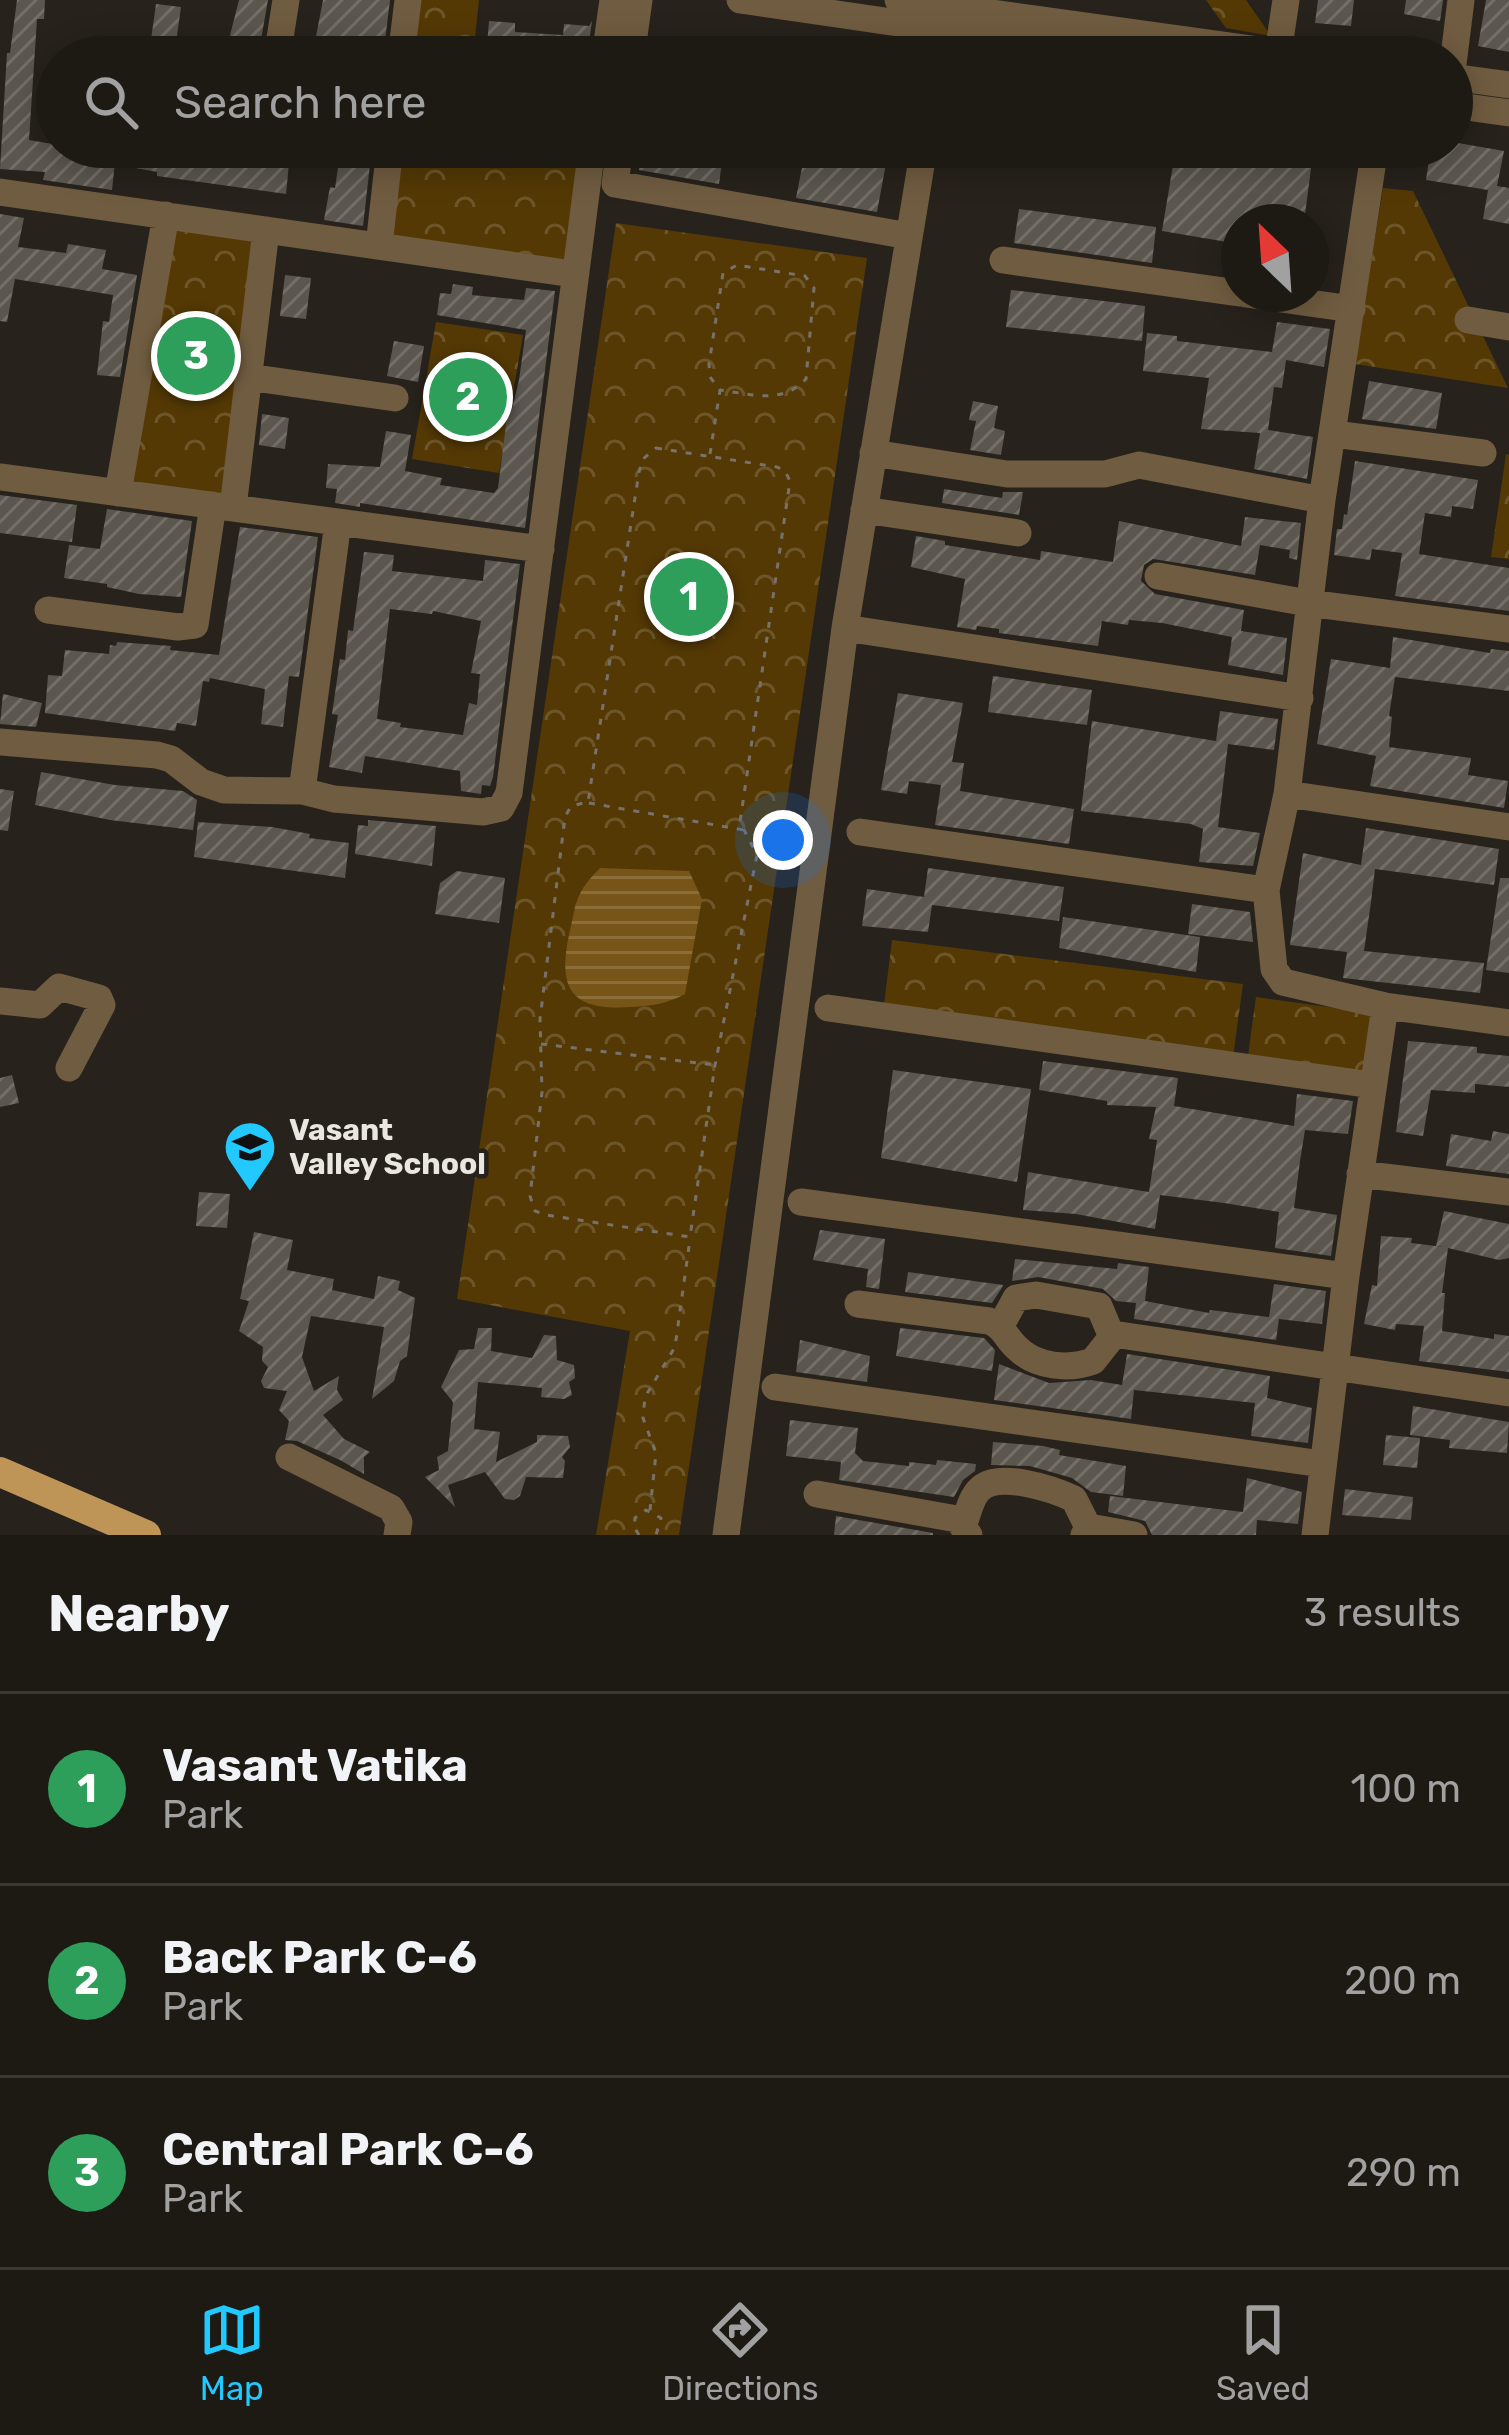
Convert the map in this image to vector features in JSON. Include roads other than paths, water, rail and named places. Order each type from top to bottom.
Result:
[{"type":"main road","points":[[0,1472],[146,1535]]},
{"type":"main road","points":[[0,1494],[88,1535]]},
{"type":"street","points":[[280,36],[286,0]]},
{"type":"street","points":[[404,36],[408,0]]},
{"type":"street","points":[[608,36],[613,0]]},
{"type":"street","points":[[635,36],[639,0]]},
{"type":"street","points":[[740,0],[996,36]]},
{"type":"street","points":[[898,0],[1156,36]]},
{"type":"street","points":[[1281,36],[1286,0]]},
{"type":"street","points":[[1457,36],[1461,0]]},
{"type":"street","points":[[943,36],[944,28]]},
{"type":"street","points":[[1473,78],[1509,85]]},
{"type":"street","points":[[1473,108],[1509,113]]},
{"type":"street","points":[[379,246],[388,168]]},
{"type":"street","points":[[0,742],[157,755],[224,790],[302,791],[373,803],[483,812],[501,808],[508,793],[589,168]]},
{"type":"street","points":[[617,168],[615,184],[909,236]]},
{"type":"street","points":[[727,1535],[845,628],[920,168]]},
{"type":"street","points":[[1365,168],[1352,309],[1308,603],[1287,794],[1266,890],[1276,976],[1297,986],[1384,1006],[1509,1023]]},
{"type":"street","points":[[0,192],[573,274]]},
{"type":"street","points":[[118,493],[166,215]]},
{"type":"street","points":[[48,610],[195,626],[248,377],[266,230]]},
{"type":"street","points":[[1003,260],[1221,291]]},
{"type":"street","points":[[1329,306],[1352,309]]},
{"type":"street","points":[[1468,320],[1509,327]]},
{"type":"street","points":[[248,377],[395,398]]},
{"type":"street","points":[[1334,434],[1483,453]]},
{"type":"street","points":[[873,453],[1007,474],[1105,474],[1139,465],[1322,500]]},
{"type":"street","points":[[0,477],[541,549]]},
{"type":"street","points":[[864,509],[1018,533]]},
{"type":"street","points":[[302,791],[338,522]]},
{"type":"street","points":[[1158,576],[1308,603],[1509,629]]},
{"type":"street","points":[[845,628],[1300,698]]},
{"type":"street","points":[[1287,794],[1509,827]]},
{"type":"street","points":[[860,832],[1266,890]]},
{"type":"street","points":[[0,1000],[40,1005],[59,987],[99,998],[102,1005],[97,1018],[69,1068]]},
{"type":"street","points":[[1316,1535],[1384,1006]]},
{"type":"street","points":[[828,1008],[1372,1084]]},
{"type":"street","points":[[1360,1174],[1509,1192]]},
{"type":"street","points":[[801,1202],[1346,1276]]},
{"type":"street","points":[[1000,1327],[1016,1298],[1036,1295],[1099,1306],[1112,1337]]},
{"type":"street","points":[[858,1304],[989,1321],[1023,1354],[1058,1366],[1093,1361],[1112,1337]]},
{"type":"street","points":[[1112,1337],[1509,1394]]},
{"type":"street","points":[[775,1388],[1322,1464]]},
{"type":"street","points":[[289,1457],[391,1508],[399,1522],[397,1535]]},
{"type":"street","points":[[966,1530],[977,1492],[986,1484],[1000,1482],[1074,1499],[1087,1532],[1134,1535]]},
{"type":"street","points":[[818,1494],[957,1519],[966,1530]]},
{"type":"place","name":"Central Park C-6","points":[[196,356]]},
{"type":"place","name":"Back Park C-6","points":[[468,397]]},
{"type":"place","name":"Vasant Vatika","points":[[689,597]]},
{"type":"place","name":"Vasant Valley School","points":[[250,1193]]}]
